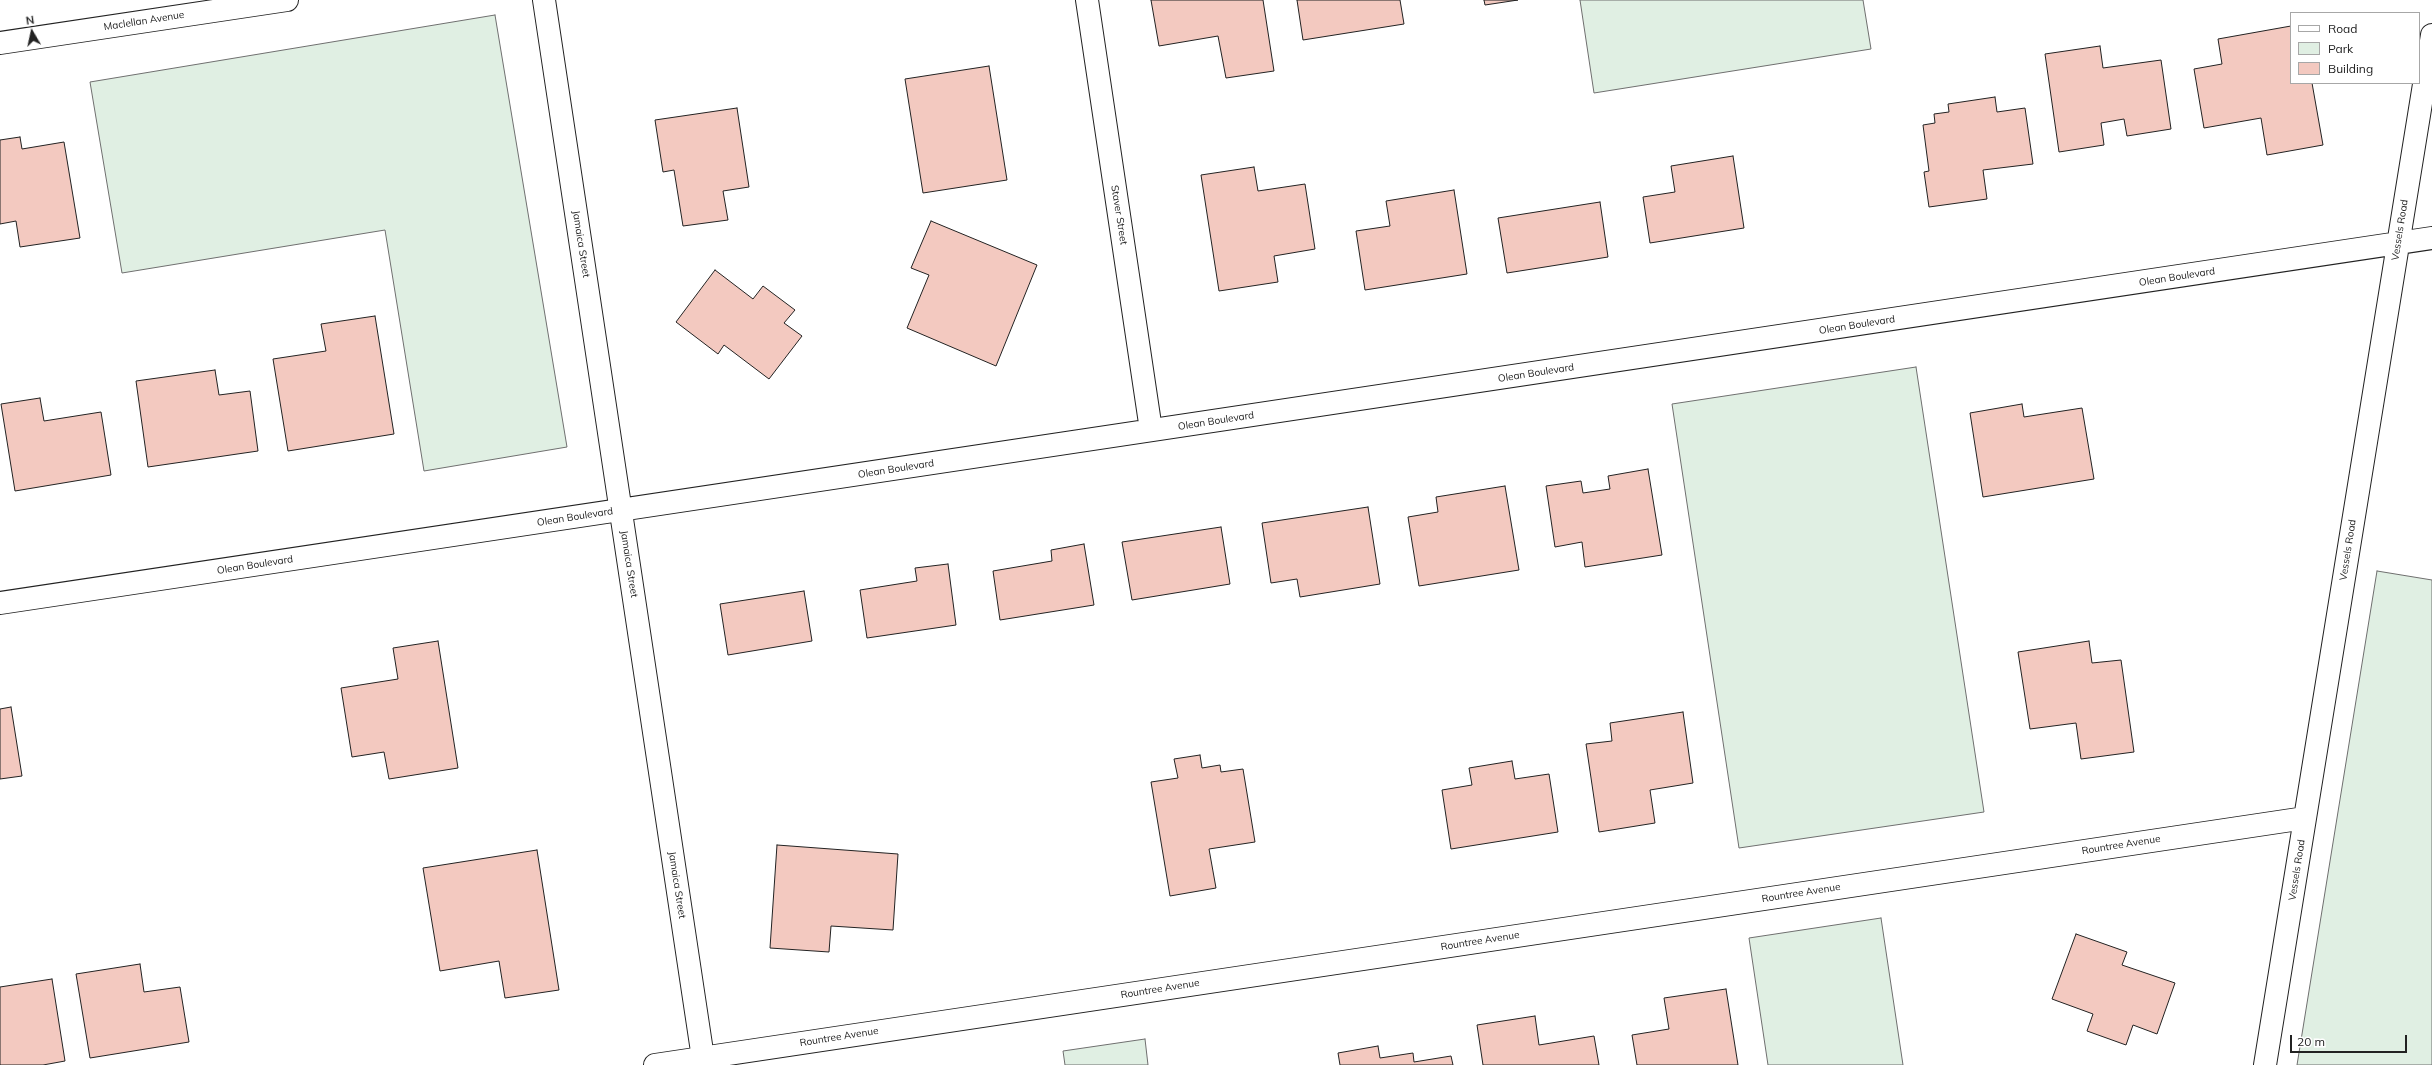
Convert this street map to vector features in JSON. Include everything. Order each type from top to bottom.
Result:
[{"type":"street","name":"Maclellan Avenue","points":[[0,43],[287,0]]},
{"type":"street","name":"Jamaica Street","points":[[544,0],[703,1058]]},
{"type":"street","name":"Staver Street","points":[[1087,0],[1151,430]]},
{"type":"street","name":"Vessels Road","points":[[2265,1065],[2432,35]]},
{"type":"street","name":"Olean Boulevard","points":[[0,603],[2432,238]]},
{"type":"street","name":"Rountree Avenue","points":[[655,1065],[2305,818]]},
{"type":"green space","points":[[1580,0],[1863,0],[1871,49],[1594,93]]},
{"type":"green space","points":[[495,15],[567,447],[424,471],[385,230],[122,273],[90,82]]},
{"type":"green space","points":[[1916,367],[1984,812],[1739,848],[1672,404]]},
{"type":"green space","points":[[2377,571],[2432,580],[2432,1065],[2297,1065]]},
{"type":"green space","points":[[1881,918],[1903,1065],[1768,1065],[1749,938]]},
{"type":"green space","points":[[1145,1039],[1148,1065],[1065,1065],[1063,1051]]},
{"type":"building","points":[[1151,0],[1263,0],[1274,71],[1226,78],[1218,36],[1159,46]]},
{"type":"building","points":[[1297,0],[1400,0],[1404,24],[1303,40]]},
{"type":"building","points":[[1484,0],[1518,0],[1485,5]]},
{"type":"building","points":[[2290,26],[2290,84],[2312,84],[2323,145],[2267,155],[2261,118],[2204,128],[2194,69],[2222,64],[2218,39]]},
{"type":"building","points":[[2100,46],[2103,68],[2161,60],[2171,129],[2127,136],[2124,119],[2101,123],[2104,145],[2059,152],[2045,54]]},
{"type":"building","points":[[989,66],[1007,180],[923,193],[905,79]]},
{"type":"building","points":[[1995,97],[1997,112],[2025,108],[2033,164],[1983,170],[1987,199],[1929,207],[1924,172],[1929,171],[1923,125],[1935,123],[1934,114],[1949,112],[1948,104]]},
{"type":"building","points":[[737,108],[749,187],[723,191],[728,220],[683,226],[674,170],[663,172],[655,120]]},
{"type":"building","points":[[20,137],[22,149],[64,142],[80,238],[20,247],[16,221],[0,224],[0,140]]},
{"type":"building","points":[[1733,156],[1744,228],[1650,243],[1643,197],[1675,192],[1671,166]]},
{"type":"building","points":[[1254,167],[1258,191],[1305,184],[1315,249],[1274,256],[1278,282],[1219,291],[1201,175]]},
{"type":"building","points":[[1454,190],[1467,274],[1365,290],[1356,231],[1390,226],[1386,201]]},
{"type":"building","points":[[1600,202],[1608,257],[1507,273],[1498,218]]},
{"type":"building","points":[[931,221],[1037,265],[996,366],[907,328],[929,275],[911,268]]},
{"type":"building","points":[[715,270],[753,299],[763,286],[795,310],[784,323],[802,336],[769,379],[724,345],[718,354],[676,322]]},
{"type":"building","points":[[375,316],[394,434],[288,451],[273,359],[326,351],[321,324]]},
{"type":"building","points":[[215,370],[219,395],[250,391],[258,451],[148,467],[136,381]]},
{"type":"building","points":[[40,398],[44,421],[101,412],[111,475],[15,491],[1,404]]},
{"type":"building","points":[[2022,404],[2024,417],[2082,408],[2094,479],[1983,497],[1970,413]]},
{"type":"building","points":[[1648,469],[1662,555],[1585,567],[1582,542],[1555,547],[1546,486],[1581,481],[1583,493],[1610,489],[1608,476]]},
{"type":"building","points":[[1505,486],[1519,570],[1419,586],[1408,517],[1438,512],[1436,497]]},
{"type":"building","points":[[1368,507],[1380,584],[1300,597],[1297,579],[1271,583],[1262,523]]},
{"type":"building","points":[[1221,527],[1230,584],[1132,600],[1122,542]]},
{"type":"building","points":[[1084,544],[1094,605],[1000,620],[993,571],[1052,561],[1051,550]]},
{"type":"building","points":[[948,564],[956,625],[867,638],[860,590],[917,581],[915,568]]},
{"type":"building","points":[[804,591],[812,641],[728,655],[720,604]]},
{"type":"building","points":[[438,641],[458,768],[389,779],[384,752],[352,757],[341,688],[398,679],[393,648]]},
{"type":"building","points":[[2089,641],[2092,663],[2121,660],[2134,752],[2081,759],[2076,723],[2030,729],[2018,652]]},
{"type":"building","points":[[11,707],[22,776],[0,779],[0,709]]},
{"type":"building","points":[[1683,712],[1693,783],[1650,790],[1655,823],[1599,832],[1586,744],[1612,741],[1610,723]]},
{"type":"building","points":[[1200,755],[1202,768],[1220,765],[1221,772],[1243,769],[1255,842],[1209,849],[1216,888],[1170,896],[1151,782],[1178,778],[1174,759]]},
{"type":"building","points":[[1512,761],[1515,779],[1549,774],[1558,832],[1451,849],[1442,790],[1472,785],[1469,768]]},
{"type":"building","points":[[777,845],[898,854],[893,930],[831,926],[829,952],[770,948]]},
{"type":"building","points":[[537,850],[559,990],[505,998],[499,961],[440,971],[423,868]]},
{"type":"building","points":[[2076,934],[2127,952],[2122,965],[2175,983],[2157,1034],[2133,1025],[2126,1045],[2087,1031],[2093,1014],[2052,999]]},
{"type":"building","points":[[140,964],[144,992],[180,987],[189,1042],[90,1058],[76,974]]},
{"type":"building","points":[[52,979],[65,1061],[43,1065],[0,1065],[0,987]]},
{"type":"building","points":[[1726,989],[1738,1065],[1637,1065],[1632,1035],[1669,1029],[1664,998]]},
{"type":"building","points":[[1535,1016],[1539,1045],[1594,1036],[1599,1065],[1483,1065],[1477,1025]]},
{"type":"building","points":[[1378,1046],[1380,1058],[1413,1053],[1414,1062],[1451,1056],[1453,1065],[1340,1065],[1338,1053]]}]
